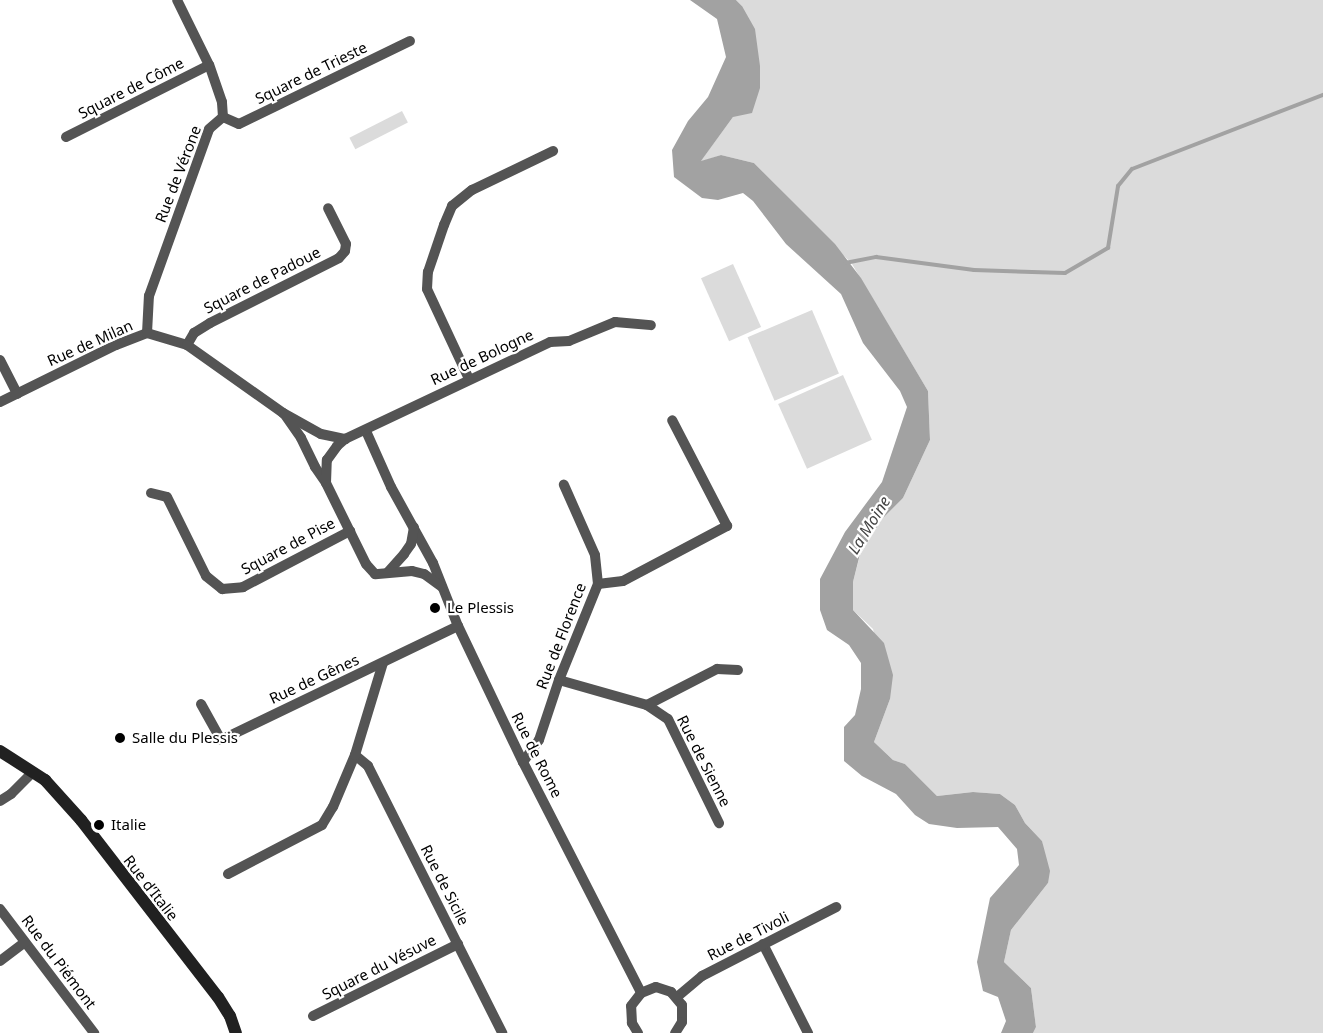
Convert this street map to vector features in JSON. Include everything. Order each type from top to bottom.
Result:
[{"type":"street","name":"Rue de Vérone","points":[[147,333],[149,296],[208,129],[223,117],[222,102],[209,65],[177,0]]},
{"type":"street","name":"Square de Trieste","points":[[223,117],[239,124],[410,41]]},
{"type":"street","name":"Square de Côme","points":[[66,137],[209,65]]},
{"type":"street","points":[[469,379],[427,289],[428,272],[444,225],[453,206],[472,190],[554,151]]},
{"type":"street","name":"Square de Padoue","points":[[187,345],[194,333],[210,323],[339,258],[346,244],[328,208]]},
{"type":"street","name":"Rue de Bologne","points":[[345,439],[550,342],[569,341],[615,322],[651,325]]},
{"type":"street","name":"Rue de Milan","points":[[0,402],[116,345],[147,333],[187,345],[283,412],[321,434],[345,439]]},
{"type":"street","points":[[0,360],[17,394]]},
{"type":"street","name":"Rue de Milan","points":[[283,412],[301,438],[315,467],[326,483],[366,564],[375,574],[388,572]]},
{"type":"street","points":[[598,584],[623,581],[727,526],[672,420]]},
{"type":"street","name":"Rue de Rome","points":[[366,431],[391,488],[414,527],[443,588],[458,626],[523,762],[641,993]]},
{"type":"street","points":[[326,483],[327,460],[345,439]]},
{"type":"street","name":"Rue de Florence","points":[[523,762],[539,740],[559,680],[598,584],[595,555],[564,485]]},
{"type":"street","name":"Square de Pise","points":[[150,493],[167,497],[206,576],[222,590],[243,587],[350,531]]},
{"type":"street","points":[[388,572],[411,543],[414,527]]},
{"type":"street","points":[[388,572],[412,571],[424,574],[443,588]]},
{"type":"street","name":"Rue de Gênes","points":[[201,704],[220,740],[458,626]]},
{"type":"street","points":[[228,874],[322,825],[333,807],[355,755],[383,663]]},
{"type":"street","points":[[647,705],[717,669],[738,670]]},
{"type":"street","name":"Rue de Sienne","points":[[559,680],[647,705],[668,719],[719,823]]},
{"type":"street","name":"Rue d’Italie","points":[[0,751],[45,780],[81,820],[218,997],[230,1016],[236,1033]]},
{"type":"street","name":"Rue de Sicile","points":[[355,755],[368,766],[502,1033]]},
{"type":"street","points":[[0,801],[11,794],[33,772]]},
{"type":"street","name":"Rue de Tivoli","points":[[677,997],[702,976],[836,908]]},
{"type":"street","name":"Rue du Piémont","points":[[0,909],[94,1033]]},
{"type":"street","points":[[0,961],[25,942]]},
{"type":"street","name":"Square du Vésuve","points":[[313,1016],[458,944]]},
{"type":"street","points":[[764,944],[808,1033]]},
{"type":"street","points":[[635,1032],[630,1014],[635,999],[648,989],[664,988],[677,997],[684,1014],[675,1033]]},
{"type":"shaded area","points":[[736,0],[1323,0],[1323,1033],[1033,1033],[1036,1027],[1031,988],[1004,962],[1011,930],[1048,883],[1042,841],[1025,823],[1015,805],[1000,794],[973,792],[937,796],[905,764],[893,760],[874,742],[890,699],[873,629],[853,610],[853,582],[860,555],[882,519],[903,498],[930,440],[928,391],[852,264],[775,184],[754,163],[721,155],[700,162],[733,117],[742,6]]},
{"type":"shaded area","points":[[402,111],[408,123],[355,149],[349,138]]},
{"type":"shaded area","points":[[733,264],[761,327],[729,341],[701,278]]},
{"type":"shaded area","points":[[812,310],[839,374],[775,401],[748,337]]},
{"type":"shaded area","points":[[843,375],[872,440],[807,469],[778,404]]},
{"type":"water","name":"La Moine","points":[[690,0],[736,0],[755,29],[760,66],[760,88],[752,113],[733,117],[701,161],[721,155],[754,163],[835,244],[861,278],[928,391],[930,440],[903,498],[882,519],[860,554],[853,582],[853,610],[884,643],[893,675],[890,699],[874,742],[893,760],[905,764],[937,796],[973,792],[1000,794],[1015,805],[1025,823],[1042,841],[1050,871],[1048,883],[1011,930],[1004,962],[1031,988],[1036,1027],[1033,1033],[1001,1033],[1006,1021],[998,997],[983,991],[977,962],[990,898],[1019,865],[1017,849],[998,827],[957,828],[929,824],[915,815],[896,794],[862,776],[844,761],[844,727],[855,715],[861,689],[861,663],[849,645],[827,630],[820,610],[820,579],[845,532],[882,482],[907,407],[900,391],[863,343],[841,294],[786,244],[753,201],[743,193],[718,200],[702,198],[674,177],[672,150],[688,121],[708,97],[726,57],[717,19]]},
{"type":"waterway","points":[[845,263],[876,257],[974,270],[1065,273],[1108,248],[1118,186],[1132,169],[1323,95]]},
{"type":"place","name":"Le Plessis","points":[[435,608]]},
{"type":"place","name":"Salle du Plessis","points":[[120,738]]},
{"type":"place","name":"Italie","points":[[99,825]]}]
